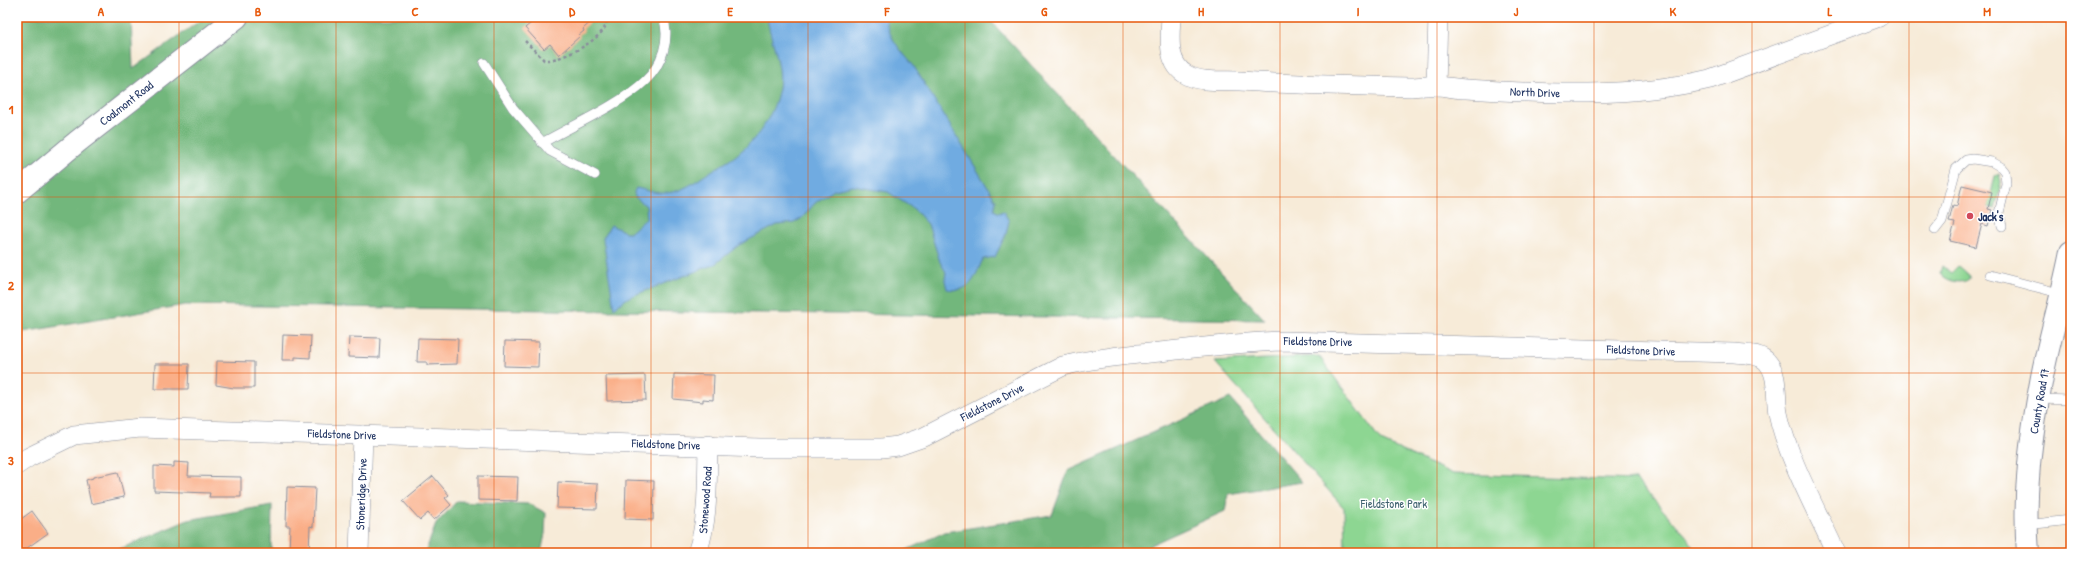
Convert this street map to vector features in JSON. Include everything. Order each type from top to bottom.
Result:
[{"type":"street","name":"Coalmont Road","points":[[17,192],[83,137],[237,17]]},
{"type":"street","name":"North Drive","points":[[1171,17],[1170,44],[1174,60],[1181,71],[1187,75],[1201,79],[1283,84],[1412,87],[1436,86],[1464,89],[1562,93],[1619,91],[1690,84],[1710,79],[1879,17]]},
{"type":"street","points":[[1436,86],[1438,17]]},
{"type":"street","name":"County Road 17","points":[[2028,553],[2026,525],[2027,472],[2042,376],[2068,277]]},
{"type":"street","name":"Fieldstone Drive","points":[[17,465],[29,457],[74,435],[140,428],[708,445],[760,448],[858,450],[898,446],[924,436],[1063,366],[1082,361],[1234,343],[1284,340],[1734,353],[1758,356],[1769,364],[1773,372],[1777,409],[1785,440],[1836,553]]},
{"type":"street","name":"Stoneridge Drive","points":[[359,553],[363,435]]},
{"type":"street","name":"Stonewood Road","points":[[697,553],[706,512],[708,445]]},
{"type":"lane","points":[[542,142],[620,99],[646,81],[654,71],[665,44],[667,28],[663,17]]},
{"type":"lane","points":[[484,63],[513,108],[550,151],[596,175]]},
{"type":"lane","points":[[1935,230],[1942,221],[1956,169],[1966,160],[1973,159],[1992,162],[2001,167],[2005,172],[2006,184],[1999,213],[2002,226]]},
{"type":"lane","points":[[1990,275],[2068,277]]},
{"type":"lane","points":[[2039,399],[2071,400]]},
{"type":"lane","points":[[2026,525],[2071,520]]},
{"type":"path","points":[[525,41],[544,60],[559,59],[568,55],[601,33],[605,28],[607,17]]},
{"type":"green space","points":[[17,17],[131,17],[133,69],[205,17],[987,17],[1265,320],[185,305],[17,333]]},
{"type":"green space","points":[[1999,174],[2001,182],[1995,209],[1988,207],[1995,176]]},
{"type":"green space","points":[[1942,266],[1951,273],[1958,266],[1969,276],[1969,279],[1962,282],[1950,280],[1940,273]]},
{"type":"green space","name":"Fieldstone Park","points":[[1319,356],[1381,441],[1453,474],[1636,480],[1689,539],[1695,553],[1345,553],[1344,508],[1215,362]]},
{"type":"green space","points":[[1230,398],[1302,482],[1228,494],[1225,511],[1133,553],[900,553],[945,532],[1052,515],[1068,471]]},
{"type":"green space","points":[[457,501],[529,504],[546,513],[545,534],[541,553],[425,553],[436,524]]},
{"type":"green space","points":[[272,505],[271,553],[110,553],[188,520]]},
{"type":"water","points":[[767,17],[886,17],[889,31],[895,43],[913,65],[996,201],[994,210],[999,213],[1003,211],[1009,221],[1006,234],[995,257],[983,259],[971,283],[962,289],[947,289],[945,280],[946,272],[940,262],[928,224],[914,209],[888,192],[853,186],[834,190],[815,203],[802,218],[794,223],[777,225],[739,245],[715,264],[629,297],[614,308],[603,238],[611,225],[625,232],[631,232],[647,218],[646,206],[635,197],[634,192],[636,188],[666,193],[678,191],[689,186],[737,155],[760,132],[770,115],[777,98],[780,79],[778,61]]},
{"type":"building","points":[[538,17],[596,17],[583,29],[584,31],[579,35],[580,36],[559,55],[550,44],[544,49],[525,28]]},
{"type":"building","name":"Jack's","points":[[1962,185],[1992,192],[1988,209],[1992,210],[1988,226],[1982,224],[1976,247],[1950,241],[1955,223],[1949,222],[1953,205],[1957,206]]},
{"type":"building","points":[[283,335],[311,336],[310,358],[295,357],[295,360],[282,360]]},
{"type":"building","points":[[349,337],[380,338],[379,358],[348,357]]},
{"type":"building","points":[[418,338],[458,339],[457,364],[427,365],[427,362],[417,362]]},
{"type":"building","points":[[505,341],[539,342],[538,367],[504,366]]},
{"type":"building","points":[[217,361],[254,362],[254,388],[234,388],[216,385]]},
{"type":"building","points":[[155,364],[189,364],[188,389],[154,389]]},
{"type":"building","points":[[674,374],[714,375],[713,400],[703,399],[703,402],[673,399]]},
{"type":"building","points":[[645,375],[646,400],[607,401],[606,376]]},
{"type":"building","points":[[174,462],[189,463],[188,476],[241,477],[241,497],[209,497],[210,493],[154,491],[154,466],[174,467]]},
{"type":"building","points":[[118,472],[124,497],[91,504],[86,480],[93,477]]},
{"type":"building","points":[[433,476],[449,495],[445,498],[451,505],[434,520],[428,513],[420,520],[403,501]]},
{"type":"building","points":[[478,476],[518,477],[517,501],[478,500]]},
{"type":"building","points":[[626,480],[654,481],[653,520],[625,519]]},
{"type":"building","points":[[558,482],[598,484],[597,509],[557,508]]},
{"type":"building","points":[[287,487],[315,488],[313,527],[310,526],[309,553],[289,553],[290,526],[286,526]]},
{"type":"building","points":[[32,511],[48,533],[20,553],[17,553],[17,522]]},
{"type":"place","name":"Jack's","points":[[1970,216]]}]
